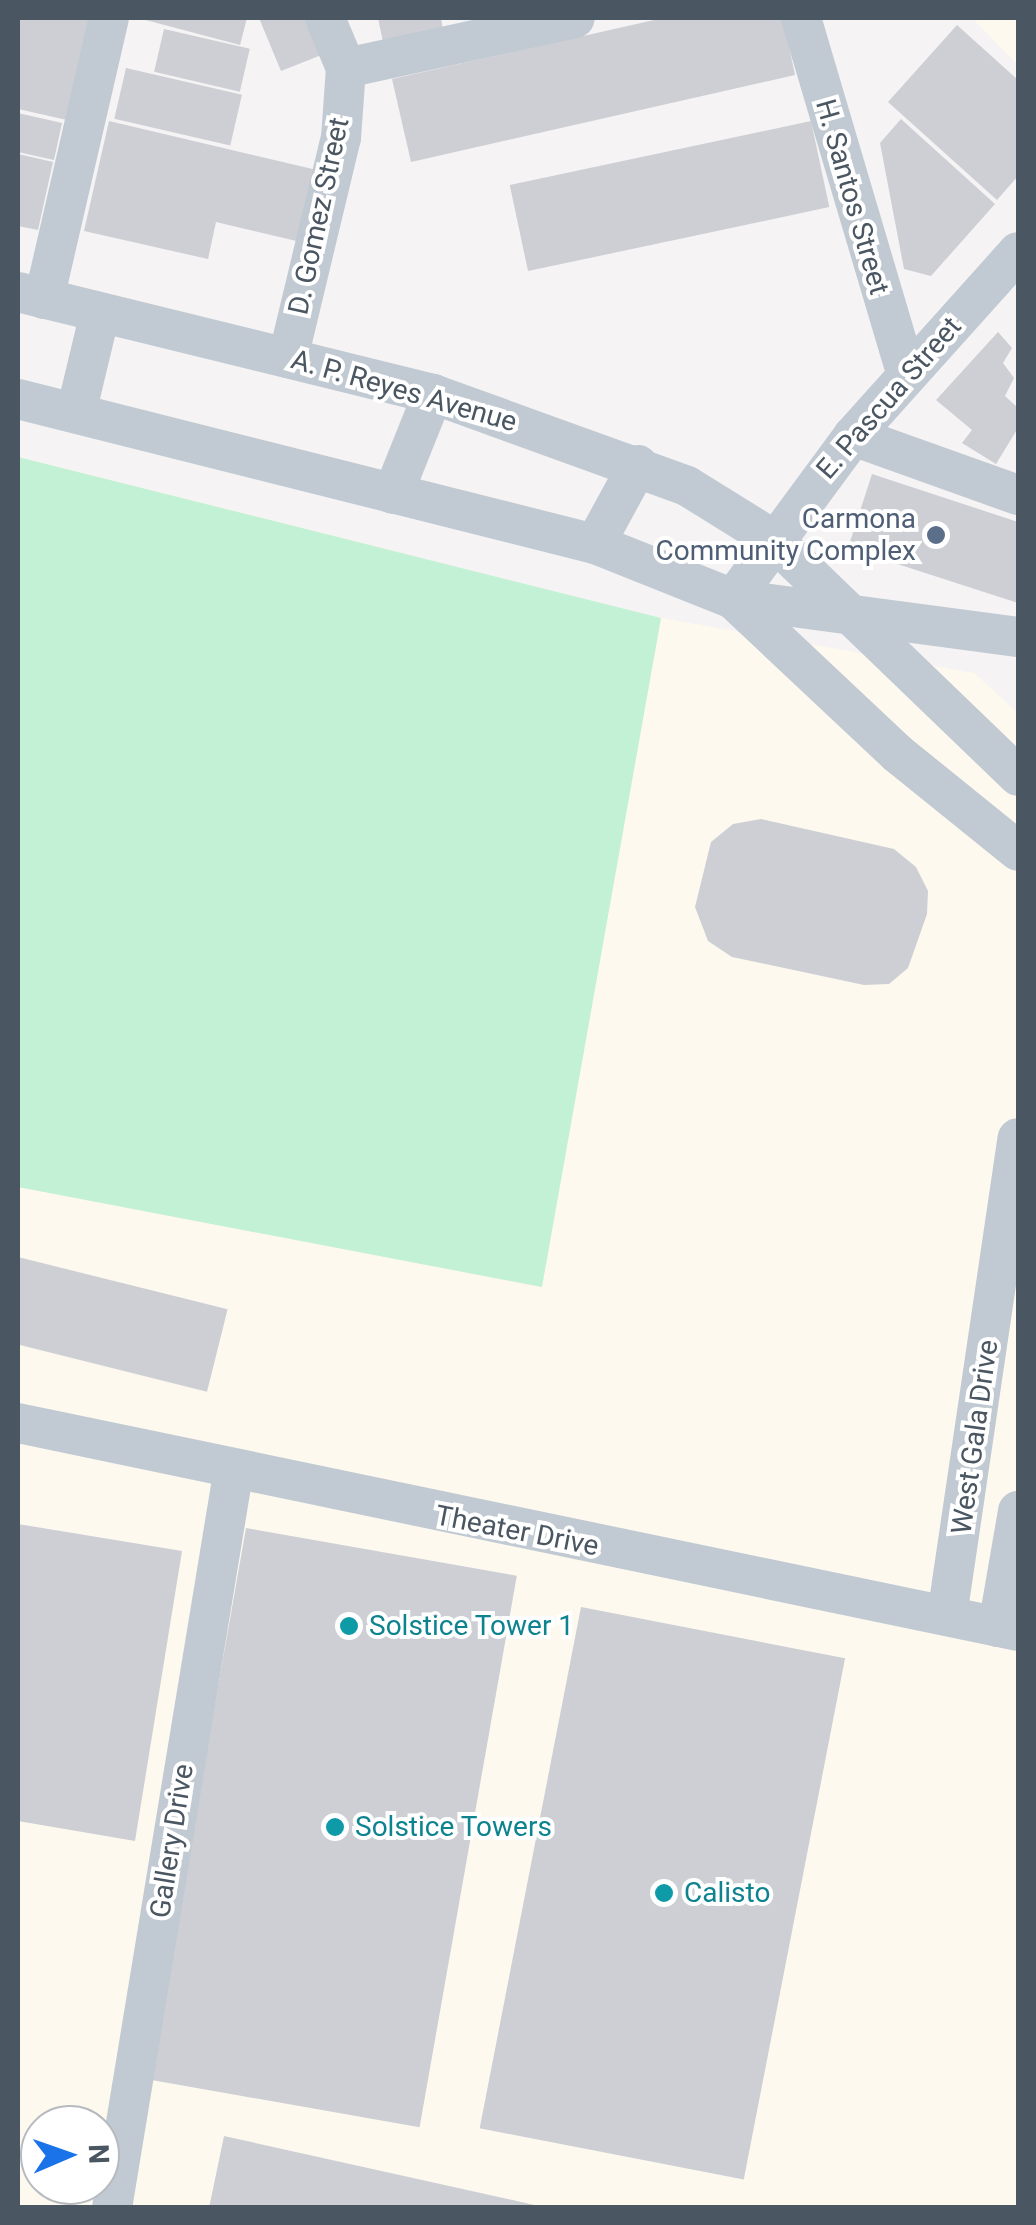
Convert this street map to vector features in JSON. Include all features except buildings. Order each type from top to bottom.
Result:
[{"type":"street","points":[[31,296],[109,18]]},
{"type":"street","name":"D. Gomez Street","points":[[288,358],[341,138],[346,68],[325,18]]},
{"type":"street","points":[[346,68],[575,18]]},
{"type":"street","name":"H. Santos Street","points":[[800,18],[906,376]]},
{"type":"street","name":"E. Pascua Street","points":[[733,598],[771,538],[862,426],[1018,252]]},
{"type":"street","name":"A. P. Reyes Avenue","points":[[31,296],[432,394],[638,465],[771,538]]},
{"type":"street","points":[[76,413],[100,314]]},
{"type":"street","points":[[393,494],[432,394]]},
{"type":"street","points":[[18,399],[595,544],[733,598],[1018,637]]},
{"type":"street","points":[[862,426],[965,476],[1018,495]]},
{"type":"street","points":[[595,544],[638,465]]},
{"type":"street","points":[[771,538],[841,611],[1018,776]]},
{"type":"street","points":[[733,598],[898,754],[1018,851]]},
{"type":"street","name":"West Gala Drive","points":[[948,1616],[1009,1270],[1018,1138]]},
{"type":"street","name":"Theater Drive","points":[[18,1423],[233,1474],[1008,1629]]},
{"type":"street","name":"Gallery Drive","points":[[112,2208],[233,1474]]},
{"type":"street","name":"West Gala Drive","points":[[1008,1629],[1018,1510]]},
{"type":"shaded area","points":[[972,18],[1018,18],[1018,65]]},
{"type":"shaded area","points":[[661,618],[974,673],[1018,713],[1018,2207],[18,2207],[18,1187],[541,1287]]},
{"type":"green space","points":[[18,457],[661,618],[542,1287],[18,1187]]},
{"type":"place","name":"Carmona Community Complex","points":[[936,535]]},
{"type":"place","name":"Solstice Tower 1","points":[[349,1626]]},
{"type":"place","name":"Solstice Towers","points":[[335,1827]]},
{"type":"place","name":"Calisto","points":[[664,1893]]}]
